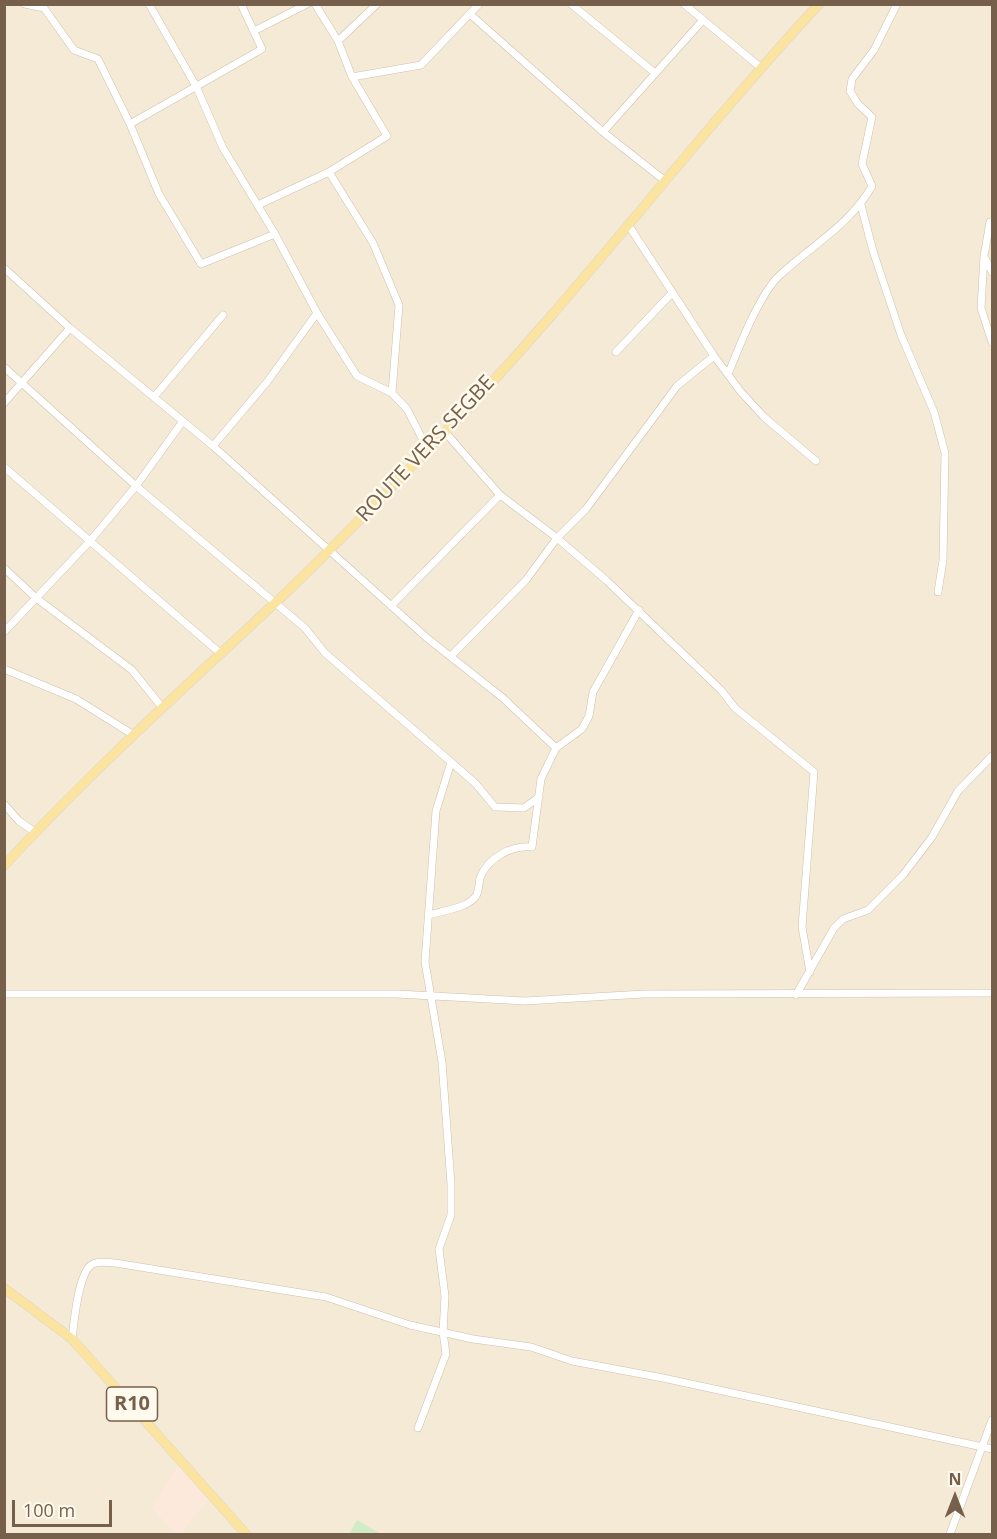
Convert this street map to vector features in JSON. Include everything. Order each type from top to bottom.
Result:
[{"type":"main road","name":"ROUTE VERS SEGBE","points":[[4,866],[132,734],[276,603],[445,432],[629,226],[664,180],[760,67],[819,4]]},
{"type":"main road","name":"R10","points":[[4,1288],[72,1339],[246,1534]]},
{"type":"street","points":[[25,4],[48,6],[74,50],[98,60],[130,124],[159,194],[201,264],[275,234]]},
{"type":"street","points":[[149,4],[196,87],[223,148],[275,234],[317,313],[357,376],[392,393],[407,409],[427,448]]},
{"type":"street","points":[[130,124],[262,49],[241,4]]},
{"type":"street","points":[[254,32],[307,4]]},
{"type":"street","points":[[258,205],[329,172],[387,136],[352,77],[338,41],[315,4]]},
{"type":"street","points":[[338,41],[377,4]]},
{"type":"street","points":[[352,77],[422,65],[480,4]]},
{"type":"street","points":[[571,4],[655,73]]},
{"type":"street","points":[[684,4],[760,67]]},
{"type":"street","points":[[729,372],[749,324],[778,276],[861,205],[872,186],[862,164],[872,117],[858,104],[850,91],[852,79],[874,50],[897,4]]},
{"type":"street","points":[[471,15],[603,132],[664,180]]},
{"type":"street","points":[[603,132],[703,20]]},
{"type":"street","points":[[329,172],[373,243],[399,305],[392,393]]},
{"type":"street","points":[[861,205],[883,282],[901,335],[934,412],[945,453],[943,560],[938,592]]},
{"type":"street","points":[[993,222],[990,222],[984,256],[981,308],[993,342]]},
{"type":"street","points":[[629,226],[714,356],[729,372],[741,392],[764,417],[816,461]]},
{"type":"street","points":[[984,256],[993,272]]},
{"type":"street","points":[[4,268],[70,328],[213,446],[391,606],[503,698],[556,748]]},
{"type":"street","points":[[616,352],[672,293]]},
{"type":"street","points":[[213,446],[267,382],[317,313]]},
{"type":"street","points":[[154,397],[223,315]]},
{"type":"street","points":[[4,403],[70,328]]},
{"type":"street","points":[[451,656],[526,580],[558,538],[585,509],[677,386],[714,356]]},
{"type":"street","points":[[4,367],[24,382],[136,486],[305,628],[325,653],[451,762],[495,807],[524,808],[539,797]]},
{"type":"street","points":[[4,632],[90,541],[136,486],[183,421]]},
{"type":"street","points":[[445,432],[500,495],[558,538],[639,610],[721,690],[735,708],[814,772],[802,927],[810,972]]},
{"type":"street","points":[[4,467],[220,653]]},
{"type":"street","points":[[391,606],[500,495]]},
{"type":"street","points":[[4,568],[36,598],[132,670],[161,706]]},
{"type":"street","points":[[429,915],[470,901],[477,895],[480,878],[488,864],[519,846],[532,847],[541,779],[556,748],[582,729],[588,716],[593,692],[639,610]]},
{"type":"street","points":[[4,669],[76,699],[132,734]]},
{"type":"street","points":[[796,995],[834,928],[843,919],[867,910],[903,875],[932,837],[958,791],[993,756]]},
{"type":"street","points":[[418,1428],[446,1354],[443,1332],[445,1296],[439,1249],[451,1215],[451,1184],[442,1062],[425,962],[436,811],[451,762]]},
{"type":"street","points":[[4,804],[19,821],[35,832]]},
{"type":"street","points":[[4,994],[431,996],[525,1001],[644,994],[993,993]]},
{"type":"street","points":[[72,1339],[83,1278],[89,1266],[99,1262],[326,1297],[410,1325],[531,1347],[572,1361],[663,1378],[993,1449]]},
{"type":"street","points":[[950,1534],[993,1420]]},
{"type":"shaded area","points":[[5,5],[992,5],[992,1534],[5,1534]]},
{"type":"shaded area","points":[[178,1465],[209,1498],[181,1534],[176,1534],[152,1508]]},
{"type":"green space","points":[[357,1520],[381,1534],[349,1534]]}]
